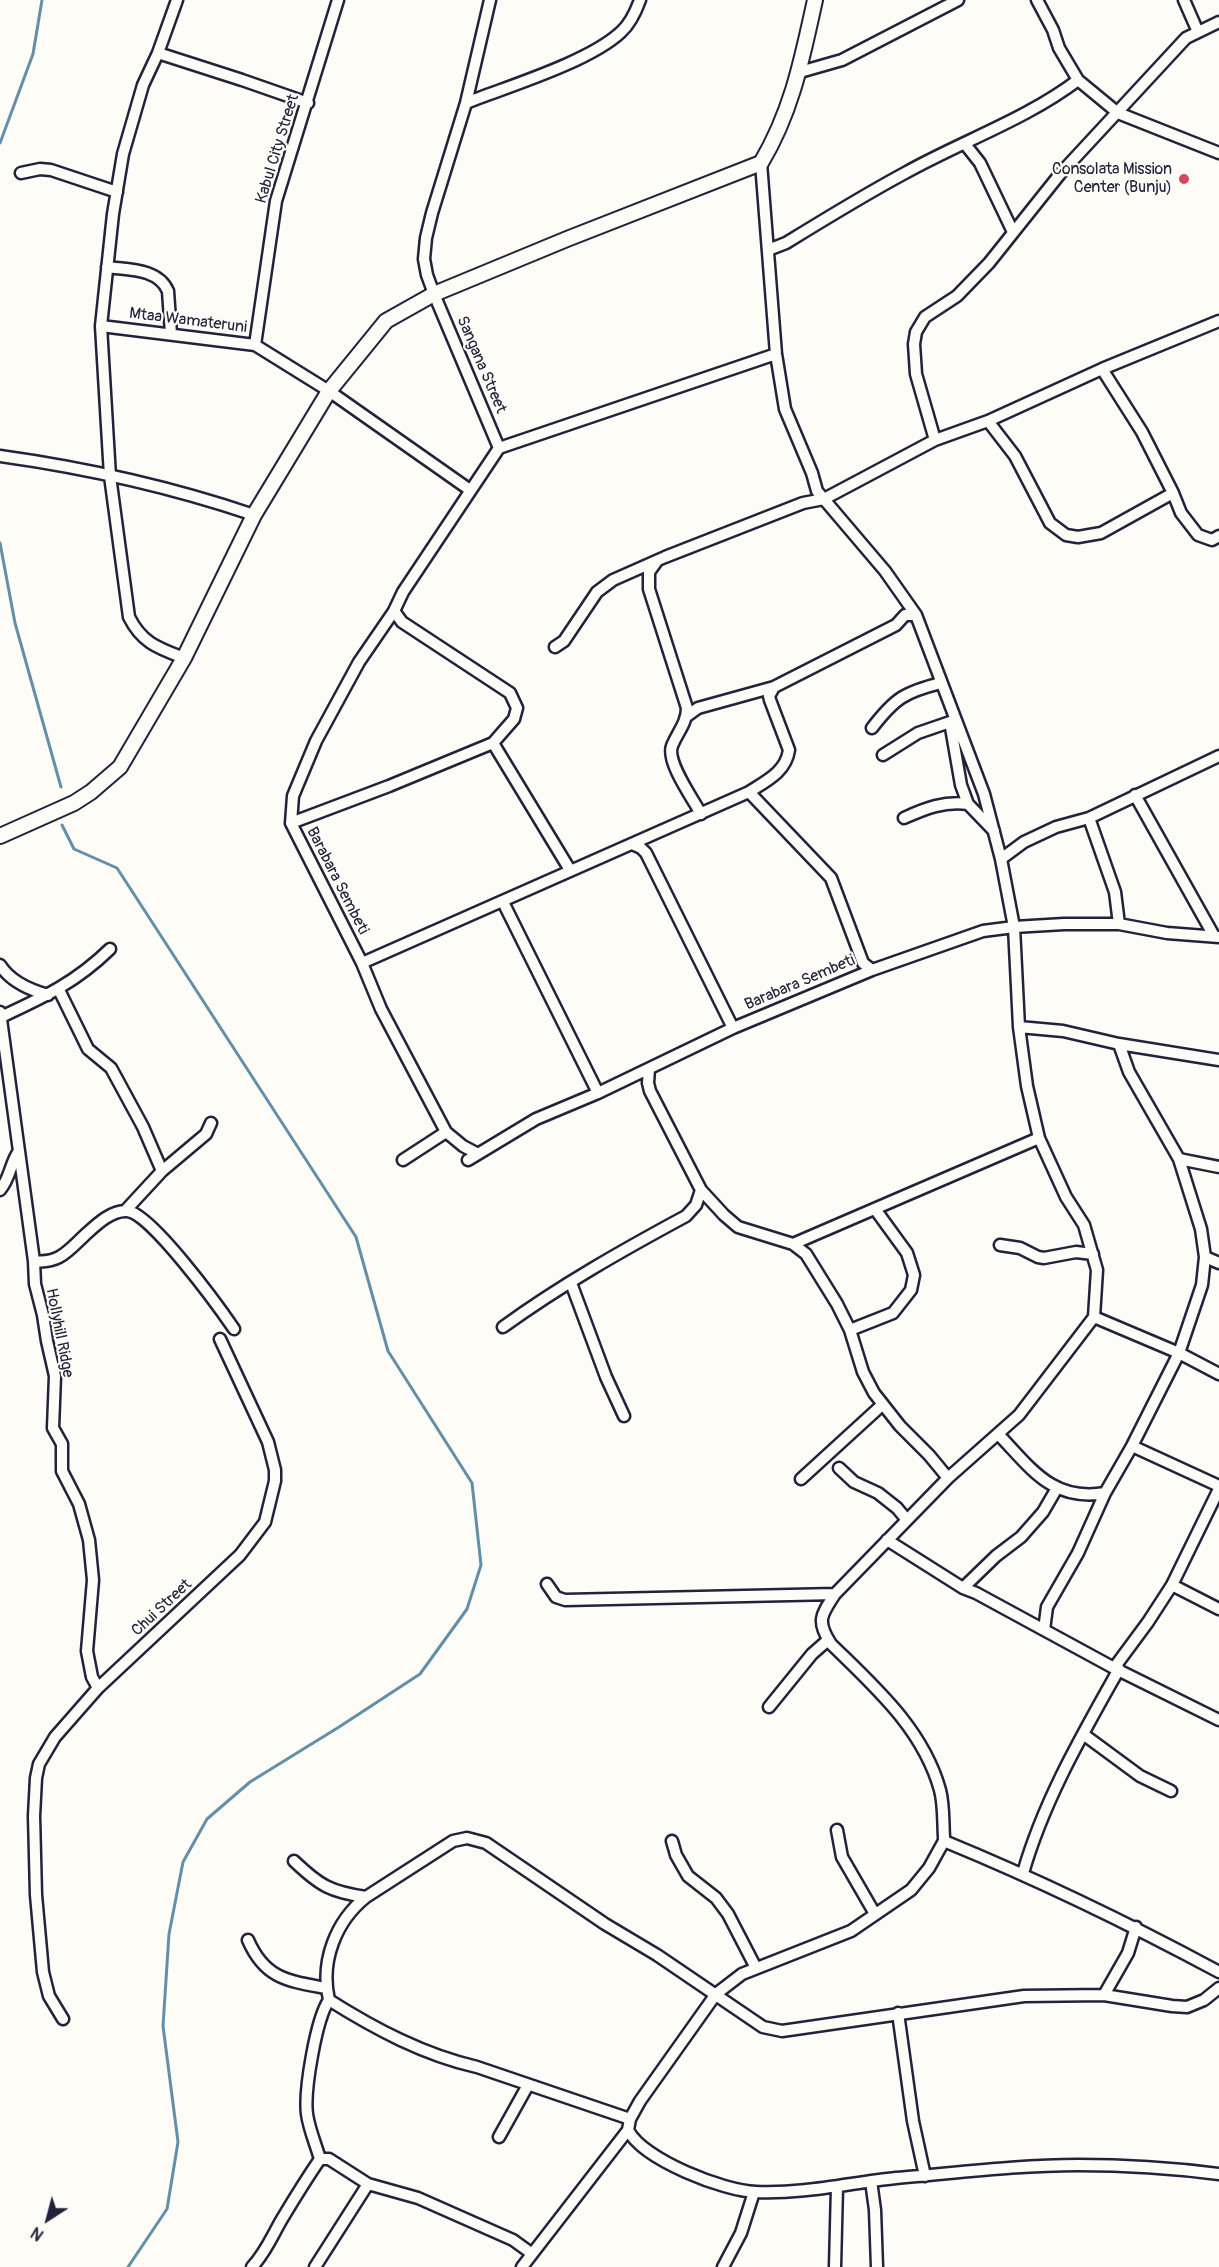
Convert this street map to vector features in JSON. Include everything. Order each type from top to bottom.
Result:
[{"type":"street","points":[[177,0],[158,53],[143,85],[126,144],[117,192],[101,326],[110,476],[129,617],[137,633],[154,646],[184,658]]},
{"type":"street","name":"Kabul City Street","points":[[255,345],[276,201],[338,0]]},
{"type":"street","name":"Sangana Street","points":[[490,0],[466,103],[432,213],[424,259],[434,294],[499,448]]},
{"type":"street","points":[[466,103],[585,55],[614,38],[630,21],[640,0]]},
{"type":"street","points":[[522,2267],[629,2125],[640,2101],[716,1994],[742,1974],[851,1931],[911,1890],[929,1868],[944,1841],[941,1791],[919,1743],[904,1719],[828,1640],[822,1629],[822,1613],[835,1594],[948,1478],[1019,1415],[1094,1317],[1097,1270],[1093,1254],[1084,1225],[1066,1197],[1039,1138],[1027,1086],[1019,1027],[1014,927],[1001,859],[984,794],[953,723],[916,615],[885,571],[817,491],[812,473],[785,409],[776,354],[761,163],[794,95],[815,0]]},
{"type":"street","points":[[800,72],[842,60],[958,0]]},
{"type":"street","points":[[1036,0],[1053,30],[1059,48],[1078,80],[1118,112],[1219,153]]},
{"type":"street","points":[[1184,0],[1198,32]]},
{"type":"street","points":[[935,440],[916,374],[914,344],[916,332],[926,317],[957,296],[989,263],[1060,174],[1186,38],[1219,22]]},
{"type":"street","points":[[158,53],[308,103]]},
{"type":"street","points":[[768,250],[786,243],[905,173],[965,144],[1065,90],[1078,80]]},
{"type":"street","points":[[965,144],[980,163],[1013,232]]},
{"type":"street","points":[[0,836],[74,803],[120,767],[184,658],[254,515],[329,391],[386,321],[434,294],[761,163]]},
{"type":"street","points":[[21,173],[40,169],[51,170],[117,192]]},
{"type":"street","points":[[107,267],[146,273],[165,284],[168,291],[168,319],[171,334]]},
{"type":"street","points":[[555,647],[564,641],[590,601],[605,585],[658,560],[803,503],[824,499],[935,440],[988,421],[1102,369],[1219,321]]},
{"type":"street","name":"Mtaa Wamateruni","points":[[101,326],[255,345],[329,391],[470,490]]},
{"type":"street","points":[[499,448],[776,354]]},
{"type":"street","points":[[1102,369],[1142,432],[1181,513],[1198,535],[1212,540],[1219,536]]},
{"type":"street","points":[[988,421],[1015,456],[1050,523],[1066,535],[1078,537],[1101,533],[1173,493]]},
{"type":"street","name":"Barabara Sembeti","points":[[499,448],[359,662],[316,741],[293,796],[291,823],[362,963],[381,1009],[446,1132],[473,1157],[536,1119],[598,1093],[733,1028],[872,970],[983,931],[1064,924],[1119,924],[1167,933],[1217,936]]},
{"type":"street","points":[[0,456],[63,465],[195,495],[254,515]]},
{"type":"street","points":[[658,560],[649,572],[649,589],[687,708],[687,716],[670,754],[701,814]]},
{"type":"street","points":[[291,823],[493,743],[514,719],[516,702],[510,693],[402,622],[394,611]]},
{"type":"street","points":[[687,716],[698,708],[774,687],[896,625],[905,615],[916,615]]},
{"type":"street","points":[[872,728],[890,705],[900,697],[941,683]]},
{"type":"street","points":[[362,963],[749,792],[778,772],[788,758],[789,750],[769,696],[774,687]]},
{"type":"street","points":[[883,755],[918,733],[953,723]]},
{"type":"street","points":[[953,723],[961,785],[968,804],[994,831]]},
{"type":"street","points":[[493,743],[570,870]]},
{"type":"street","points":[[1001,859],[1024,842],[1056,827],[1089,818],[1219,756]]},
{"type":"street","points":[[749,792],[831,878],[863,963],[872,970]]},
{"type":"street","points":[[1135,795],[1217,936]]},
{"type":"street","points":[[904,818],[928,807],[945,803],[968,804]]},
{"type":"street","points":[[1089,818],[1115,892],[1119,924]]},
{"type":"street","points":[[632,844],[646,853],[733,1028]]},
{"type":"street","points":[[503,902],[598,1093]]},
{"type":"street","points":[[0,1014],[59,990],[89,970],[110,949]]},
{"type":"street","points":[[0,965],[9,976],[29,989],[48,995]]},
{"type":"street","points":[[59,990],[88,1049],[111,1068],[143,1127],[162,1172]]},
{"type":"street","name":"Hollyhill Ridge","points":[[0,1014],[34,1261],[35,1284],[55,1376],[53,1428],[62,1444],[62,1471],[79,1504],[89,1540],[93,1580],[87,1651],[92,1677],[98,1688]]},
{"type":"street","points":[[1019,1027],[1063,1031],[1119,1044],[1219,1060]]},
{"type":"street","points":[[1044,1630],[1047,1607],[1078,1553],[1105,1493],[1132,1446],[1179,1353],[1202,1285],[1205,1257],[1201,1229],[1179,1158],[1129,1072],[1119,1044]]},
{"type":"street","points":[[649,1069],[650,1091],[701,1190],[738,1227],[793,1244],[806,1254],[837,1304],[850,1330],[863,1371],[882,1405],[948,1478]]},
{"type":"street","points":[[125,1210],[162,1172],[206,1134],[211,1122]]},
{"type":"street","points":[[403,1160],[446,1132]]},
{"type":"street","points":[[793,1244],[1039,1138]]},
{"type":"street","points":[[0,1190],[9,1180],[14,1158],[19,1151]]},
{"type":"street","points":[[1179,1158],[1219,1167]]},
{"type":"street","points":[[503,1327],[537,1302],[571,1283],[601,1262],[686,1216],[696,1205],[701,1190]]},
{"type":"street","points":[[850,1330],[893,1313],[911,1290],[913,1266],[907,1253],[875,1209]]},
{"type":"street","points":[[34,1261],[59,1259],[98,1223],[117,1212],[131,1211],[150,1223],[220,1308],[234,1329]]},
{"type":"street","points":[[1000,1245],[1020,1248],[1044,1258],[1076,1252],[1093,1254]]},
{"type":"street","points":[[1205,1257],[1219,1263]]},
{"type":"street","points":[[571,1283],[606,1377],[624,1416]]},
{"type":"street","points":[[1094,1317],[1179,1353],[1219,1374]]},
{"type":"street","name":"Chui Street","points":[[63,2019],[49,1996],[43,1972],[36,1895],[34,1816],[39,1764],[55,1737],[98,1688],[240,1555],[265,1522],[275,1481],[268,1442],[220,1339]]},
{"type":"street","points":[[801,1479],[882,1405]]},
{"type":"street","points":[[998,1434],[1038,1475],[1057,1488],[1072,1494],[1105,1493]]},
{"type":"street","points":[[1023,1873],[1032,1840],[1083,1734],[1117,1669],[1172,1585],[1219,1488],[1132,1446]]},
{"type":"street","points":[[840,1468],[854,1482],[878,1493],[897,1508],[907,1520]]},
{"type":"street","points":[[963,1588],[996,1556],[1021,1537],[1043,1512],[1057,1488]]},
{"type":"street","points":[[887,1540],[963,1588],[1219,1720]]},
{"type":"street","points":[[547,1584],[556,1597],[565,1600],[835,1594]]},
{"type":"street","points":[[1172,1585],[1219,1609]]},
{"type":"street","points":[[769,1707],[812,1654],[828,1640]]},
{"type":"street","points":[[1083,1734],[1140,1776],[1171,1791]]},
{"type":"street","points":[[837,1830],[842,1857],[875,1914]]},
{"type":"street","points":[[252,2267],[262,2256],[280,2221],[320,2159],[307,2115],[307,2099],[319,2023],[329,2000],[326,1988],[331,1943],[354,1907],[453,1841],[467,1838],[486,1843],[604,1924],[716,1994],[763,2027],[782,2031],[1024,1996],[1104,1995],[1187,2007],[1204,2000],[1219,1988]]},
{"type":"street","points":[[672,1841],[676,1855],[688,1876],[716,1898],[728,1914],[756,1968]]},
{"type":"street","points":[[944,1841],[1023,1873],[1136,1927],[1219,1971]]},
{"type":"street","points":[[294,1862],[317,1883],[338,1892],[366,1898]]},
{"type":"street","points":[[1104,1995],[1128,1953],[1136,1927]]},
{"type":"street","points":[[248,1940],[254,1956],[264,1968],[289,1981],[326,1988]]},
{"type":"street","points":[[329,2000],[410,2045],[528,2085],[629,2125],[643,2147],[681,2171],[754,2192],[808,2192],[871,2181],[1035,2166],[1159,2167],[1219,2174]]},
{"type":"street","points":[[898,2013],[913,2121],[925,2176]]},
{"type":"street","points":[[499,2137],[528,2085]]},
{"type":"street","points":[[320,2159],[329,2159],[368,2184],[418,2198],[513,2240],[531,2253]]},
{"type":"street","points":[[871,2181],[875,2210],[877,2267]]},
{"type":"street","points":[[315,2267],[368,2184]]},
{"type":"street","points":[[835,2267],[837,2187]]},
{"type":"street","points":[[723,2267],[741,2233],[754,2192]]},
{"type":"waterway","points":[[0,143],[33,54],[42,0]]},
{"type":"waterway","points":[[0,543],[15,623],[61,787]]},
{"type":"waterway","points":[[62,825],[74,849],[117,868],[356,1237],[388,1351],[472,1483],[481,1565],[467,1609],[420,1674],[250,1782],[207,1819],[183,1862],[169,1934],[163,2026],[178,2142],[167,2209],[128,2267]]},
{"type":"place","name":"Consolata Mission Center (Bunju)","points":[[1184,179]]}]
